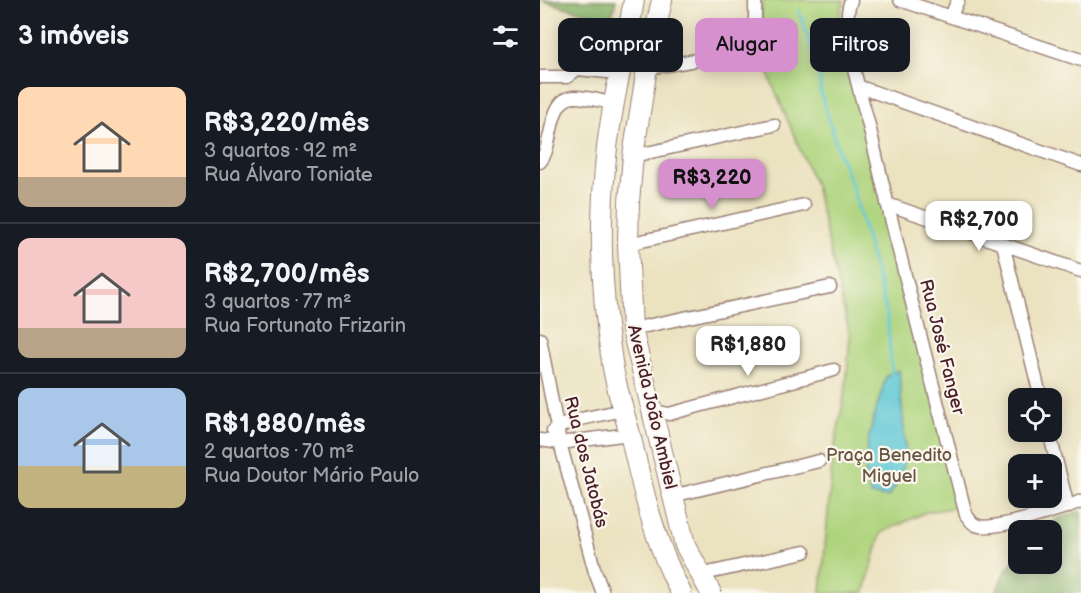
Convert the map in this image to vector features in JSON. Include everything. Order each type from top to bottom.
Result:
[{"type":"main road","name":"Avenida João Ambiel","points":[[634,0],[612,103],[603,200],[606,316],[623,410],[649,518],[662,554],[681,593]]},
{"type":"main road","name":"Avenida João Ambiel","points":[[658,18],[662,0]]},
{"type":"main road","name":"Avenida João Ambiel","points":[[646,72],[633,156],[628,244],[633,329],[660,412],[655,430],[685,545],[699,575],[711,593]]},
{"type":"main road","points":[[623,410],[639,406],[660,412]]},
{"type":"main road","points":[[630,434],[645,438],[655,430]]},
{"type":"street","points":[[683,61],[726,53],[746,43],[754,32],[755,0]]},
{"type":"street","name":"Rua José Fanger","points":[[851,0],[847,12],[850,43],[887,204],[966,515],[975,525],[986,528],[1068,507]]},
{"type":"street","points":[[900,0],[1081,60]]},
{"type":"street","points":[[951,16],[957,0]]},
{"type":"street","points":[[540,77],[567,77],[577,69],[617,73]]},
{"type":"street","points":[[860,87],[1081,165]]},
{"type":"street","points":[[540,162],[547,151],[554,117],[562,101],[573,96],[612,103]]},
{"type":"street","points":[[633,156],[774,125]]},
{"type":"street","points":[[887,204],[1081,271]]},
{"type":"street","points":[[628,244],[804,206]]},
{"type":"street","points":[[1003,244],[1038,388]]},
{"type":"street","points":[[633,329],[830,287]]},
{"type":"street","name":"Rua dos Jatobás","points":[[540,339],[560,442],[595,572],[603,593]]},
{"type":"street","points":[[660,412],[834,370]]},
{"type":"street","points":[[541,440],[571,421],[623,410]]},
{"type":"street","points":[[541,440],[560,442],[630,434]]},
{"type":"street","points":[[1052,442],[1068,507],[1081,501]]},
{"type":"street","points":[[672,496],[819,461]]},
{"type":"street","points":[[699,575],[804,552]]},
{"type":"green space","points":[[540,0],[616,0],[612,18],[604,18]]},
{"type":"green space","name":"Praça Benedito Miguel","points":[[762,0],[844,0],[839,18],[810,18],[810,72],[852,72],[959,507],[926,512],[881,533],[864,593],[821,593],[833,455],[846,386],[850,336],[815,185],[769,72],[798,72],[798,18],[761,18]]},
{"type":"green space","points":[[1081,511],[1081,593],[996,593],[1008,568],[1008,574],[1062,574],[1062,520],[1058,519]]},
{"type":"water","points":[[899,370],[906,456],[900,480],[888,497],[871,495],[865,467],[869,436],[886,376]]},
{"type":"waterway","points":[[799,11],[820,72],[820,90],[839,153],[852,185],[887,314],[892,374]]}]
